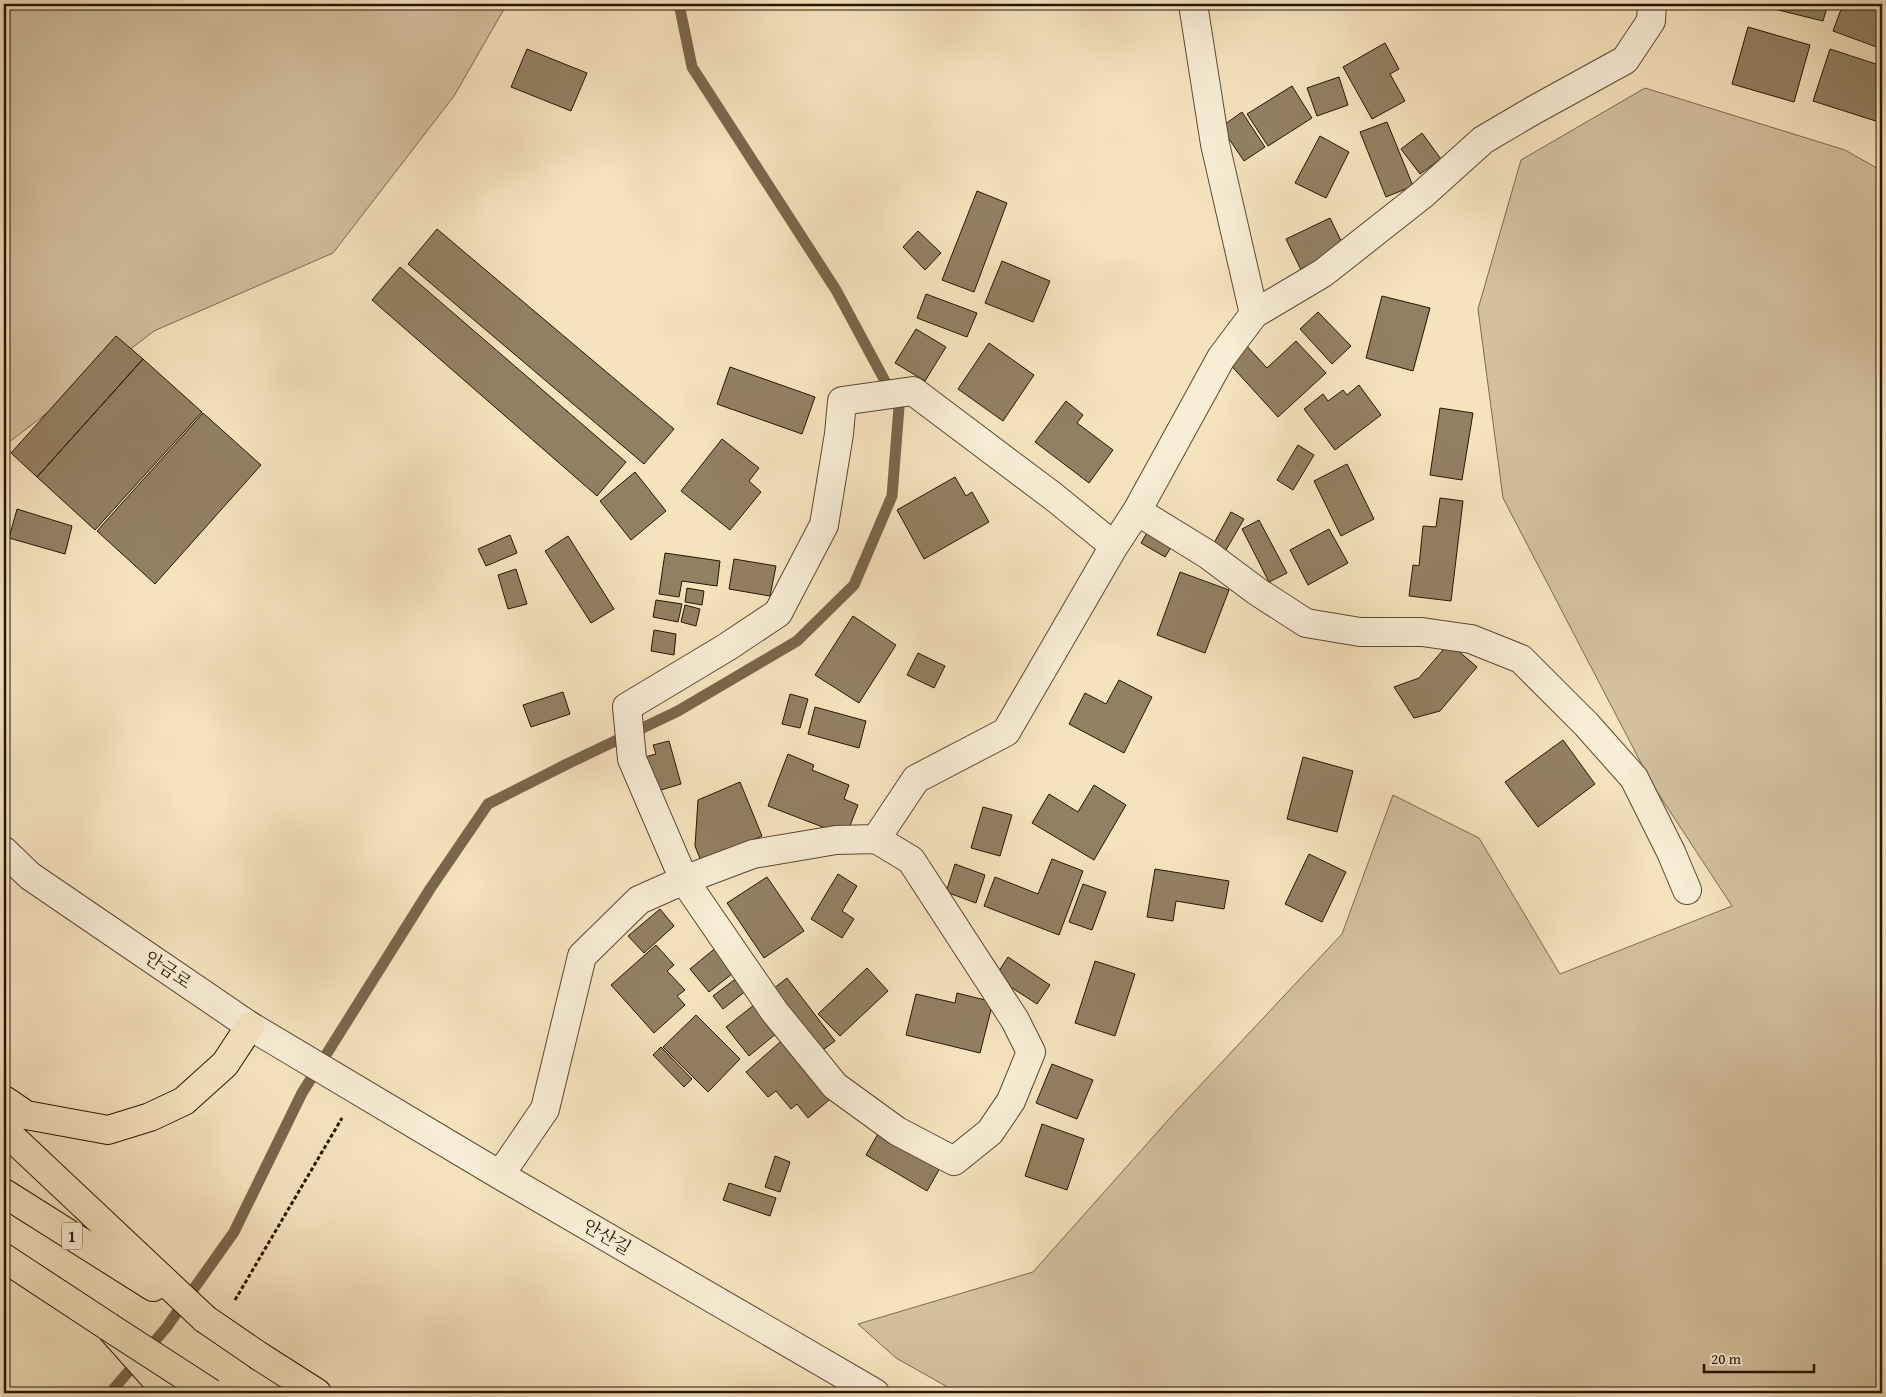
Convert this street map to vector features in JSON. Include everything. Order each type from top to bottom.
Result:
[{"type":"highway","points":[[4,1100],[26,1115],[108,1130],[150,1117],[184,1101],[262,1033]]},
{"type":"highway","points":[[4,1130],[144,1273]]},
{"type":"highway","name":"1","points":[[4,1193],[144,1273],[205,1319],[317,1393]]},
{"type":"highway","points":[[4,1258],[210,1393]]},
{"type":"highway","points":[[4,1276],[109,1327],[168,1393]]},
{"type":"street","points":[[1193,4],[1214,144],[1254,314]]},
{"type":"street","points":[[876,839],[916,779],[1006,732],[1114,546],[1137,511],[1221,358],[1254,314],[1324,273],[1422,195],[1483,140],[1625,60],[1651,21],[1652,4]]},
{"type":"street","points":[[500,1175],[545,1109],[582,956],[639,900],[684,880],[753,854],[836,840],[876,839],[911,860],[1014,1020],[1031,1052],[1011,1101],[990,1132],[954,1160],[897,1131],[835,1086],[774,1011],[684,880],[632,759],[627,707],[727,647],[778,613],[824,525],[839,434],[842,401],[913,391],[1054,497],[1114,546]]},
{"type":"street","points":[[1137,511],[1207,554],[1258,592],[1306,623],[1360,632],[1422,632],[1471,639],[1521,659],[1586,724],[1634,778],[1688,890]]},
{"type":"street","name":"안금로","points":[[4,851],[30,876],[262,1033],[349,1085]]},
{"type":"street","name":"안산길","points":[[349,1085],[875,1393]]},
{"type":"path","points":[[235,1301],[349,1085]]},
{"type":"shaded area","points":[[4,4],[507,4],[454,96],[333,253],[154,331],[4,446]]},
{"type":"shaded area","points":[[1645,88],[1845,150],[1882,171],[1882,1393],[958,1393],[896,1358],[858,1324],[1033,1272],[1178,1109],[1342,934],[1393,795],[1479,838],[1560,974],[1732,906],[1652,784],[1503,498],[1478,309],[1521,160]]},
{"type":"building","points":[[1767,4],[1828,4],[1823,21],[1766,7]]},
{"type":"building","points":[[1843,4],[1882,4],[1882,49],[1833,31]]},
{"type":"building","points":[[1748,27],[1810,45],[1794,102],[1732,84]]},
{"type":"building","points":[[1385,43],[1399,69],[1390,74],[1405,101],[1372,119],[1343,67]]},
{"type":"building","points":[[527,49],[587,73],[571,111],[511,87]]},
{"type":"building","points":[[1830,49],[1882,66],[1882,123],[1813,101]]},
{"type":"building","points":[[1339,77],[1348,105],[1317,116],[1307,88]]},
{"type":"building","points":[[1292,86],[1312,118],[1268,146],[1247,114]]},
{"type":"building","points":[[1242,112],[1265,147],[1244,161],[1221,127]]},
{"type":"building","points":[[1387,122],[1413,186],[1386,197],[1360,132]]},
{"type":"building","points":[[1422,133],[1441,159],[1420,174],[1401,149]]},
{"type":"building","points":[[1320,136],[1349,152],[1326,198],[1295,183]]},
{"type":"building","points":[[977,191],[1007,203],[974,292],[942,280]]},
{"type":"building","points":[[1330,218],[1346,251],[1302,272],[1286,239]]},
{"type":"building","points":[[437,229],[674,429],[644,464],[408,264]]},
{"type":"building","points":[[918,231],[941,253],[925,270],[903,247]]},
{"type":"building","points":[[1002,261],[1050,281],[1033,322],[985,303]]},
{"type":"building","points":[[400,267],[626,462],[597,496],[372,300]]},
{"type":"building","points":[[926,294],[977,313],[967,337],[917,318]]},
{"type":"building","points":[[1382,296],[1430,308],[1413,371],[1366,358]]},
{"type":"building","points":[[1318,312],[1351,346],[1332,364],[1300,329]]},
{"type":"building","points":[[916,329],[946,347],[925,381],[895,363]]},
{"type":"building","points":[[116,336],[143,359],[37,477],[11,453]]},
{"type":"building","points":[[1296,341],[1326,373],[1278,417],[1226,360],[1245,344],[1267,368]]},
{"type":"building","points":[[989,343],[1034,375],[1003,421],[958,389]]},
{"type":"building","points":[[143,359],[202,412],[95,530],[37,477]]},
{"type":"building","points":[[730,367],[815,397],[802,434],[717,404]]},
{"type":"building","points":[[1359,385],[1381,415],[1335,450],[1304,409],[1323,394],[1328,401],[1343,390],[1347,395]]},
{"type":"building","points":[[1066,401],[1083,415],[1077,423],[1113,450],[1089,483],[1035,442]]},
{"type":"building","points":[[1440,408],[1473,413],[1462,480],[1430,475]]},
{"type":"building","points":[[203,413],[261,465],[155,584],[97,531]]},
{"type":"building","points":[[722,439],[759,468],[749,481],[761,492],[730,530],[681,491]]},
{"type":"building","points":[[1298,445],[1314,455],[1293,490],[1277,480]]},
{"type":"building","points":[[1347,464],[1374,519],[1341,536],[1314,481]]},
{"type":"building","points":[[635,472],[666,511],[631,540],[600,501]]},
{"type":"building","points":[[955,477],[966,496],[972,492],[989,522],[924,559],[897,510]]},
{"type":"building","points":[[1440,498],[1463,501],[1451,601],[1409,596],[1413,565],[1419,566],[1423,526],[1436,527]]},
{"type":"building","points":[[17,509],[72,526],[65,554],[9,538]]},
{"type":"building","points":[[1231,512],[1244,519],[1226,550],[1214,543]]},
{"type":"building","points":[[1259,520],[1287,573],[1269,582],[1242,529]]},
{"type":"building","points":[[1151,526],[1175,541],[1165,557],[1141,543]]},
{"type":"building","points":[[1329,529],[1348,563],[1308,585],[1290,550]]},
{"type":"building","points":[[510,535],[517,553],[486,566],[478,549]]},
{"type":"building","points":[[568,536],[614,609],[591,623],[545,551]]},
{"type":"building","points":[[665,553],[720,561],[717,586],[682,581],[679,597],[659,594]]},
{"type":"building","points":[[734,559],[776,566],[770,596],[729,589]]},
{"type":"building","points":[[516,569],[527,604],[508,609],[498,575]]},
{"type":"building","points":[[1180,572],[1229,590],[1205,653],[1157,635]]},
{"type":"building","points":[[687,588],[704,591],[702,605],[685,602]]},
{"type":"building","points":[[656,600],[682,604],[678,622],[653,617]]},
{"type":"building","points":[[685,605],[700,609],[696,626],[681,622]]},
{"type":"building","points":[[853,616],[896,645],[859,703],[815,675]]},
{"type":"building","points":[[654,630],[676,634],[674,655],[651,651]]},
{"type":"building","points":[[1449,643],[1477,667],[1440,711],[1414,718],[1394,687],[1419,678]]},
{"type":"building","points":[[918,653],[945,666],[934,688],[907,675]]},
{"type":"building","points":[[1119,680],[1152,697],[1124,753],[1069,724],[1085,693],[1106,704]]},
{"type":"building","points":[[563,692],[570,714],[531,727],[523,705]]},
{"type":"building","points":[[790,694],[808,699],[800,728],[782,724]]},
{"type":"building","points":[[815,707],[866,721],[859,748],[808,734]]},
{"type":"building","points":[[1563,740],[1595,784],[1538,827],[1505,782]]},
{"type":"building","points":[[669,741],[681,784],[654,792],[645,757],[656,754],[653,745]]},
{"type":"building","points":[[788,754],[814,765],[812,770],[849,785],[844,799],[858,805],[846,836],[768,806]]},
{"type":"building","points":[[1303,757],[1353,771],[1337,832],[1287,819]]},
{"type":"building","points":[[740,782],[762,836],[701,861],[695,846],[698,800]]},
{"type":"building","points":[[1094,785],[1126,805],[1094,860],[1032,823],[1049,794],[1078,812]]},
{"type":"building","points":[[983,807],[1012,815],[1000,856],[971,848]]},
{"type":"building","points":[[1309,854],[1346,872],[1322,922],[1285,904]]},
{"type":"building","points":[[1052,859],[1083,871],[1059,935],[984,906],[995,877],[1038,894]]},
{"type":"building","points":[[955,864],[985,875],[976,903],[946,892]]},
{"type":"building","points":[[1155,869],[1229,881],[1224,909],[1176,901],[1173,921],[1147,917]]},
{"type":"building","points":[[838,874],[857,886],[842,911],[854,919],[842,938],[811,919]]},
{"type":"building","points":[[767,877],[804,931],[764,958],[727,903]]},
{"type":"building","points":[[1083,884],[1106,892],[1092,930],[1069,922]]},
{"type":"building","points":[[660,909],[674,926],[644,953],[628,936]]},
{"type":"building","points":[[656,945],[674,965],[667,971],[685,990],[677,996],[685,1005],[654,1033],[611,985]]},
{"type":"building","points":[[718,946],[737,970],[709,992],[690,969]]},
{"type":"building","points":[[1008,957],[1050,985],[1037,1004],[995,977]]},
{"type":"building","points":[[1095,961],[1135,974],[1115,1036],[1075,1023]]},
{"type":"building","points":[[867,968],[888,991],[840,1036],[818,1014]]},
{"type":"building","points":[[742,974],[752,986],[723,1009],[713,996]]},
{"type":"building","points":[[787,978],[835,1041],[820,1052],[773,989]]},
{"type":"building","points":[[957,993],[993,1002],[980,1053],[906,1035],[916,994],[955,1003]]},
{"type":"building","points":[[754,1005],[777,1033],[749,1056],[726,1027]]},
{"type":"building","points":[[696,1015],[740,1059],[708,1092],[663,1047]]},
{"type":"building","points":[[787,1036],[836,1094],[808,1118],[797,1104],[791,1109],[776,1091],[768,1097],[746,1072]]},
{"type":"building","points":[[661,1047],[692,1079],[684,1087],[653,1055]]},
{"type":"building","points":[[1052,1064],[1093,1080],[1077,1119],[1036,1103]]},
{"type":"building","points":[[1042,1124],[1084,1139],[1067,1190],[1025,1176]]},
{"type":"building","points":[[879,1132],[940,1168],[927,1191],[866,1155]]},
{"type":"building","points":[[775,1156],[790,1162],[780,1192],[765,1187]]},
{"type":"building","points":[[729,1183],[776,1198],[770,1216],[723,1200]]},
{"type":"waterway","points":[[110,1393],[166,1328],[234,1232],[302,1093],[430,889],[488,804],[678,711],[797,641],[854,585],[892,496],[899,407],[836,290],[692,67],[679,4]]}]
